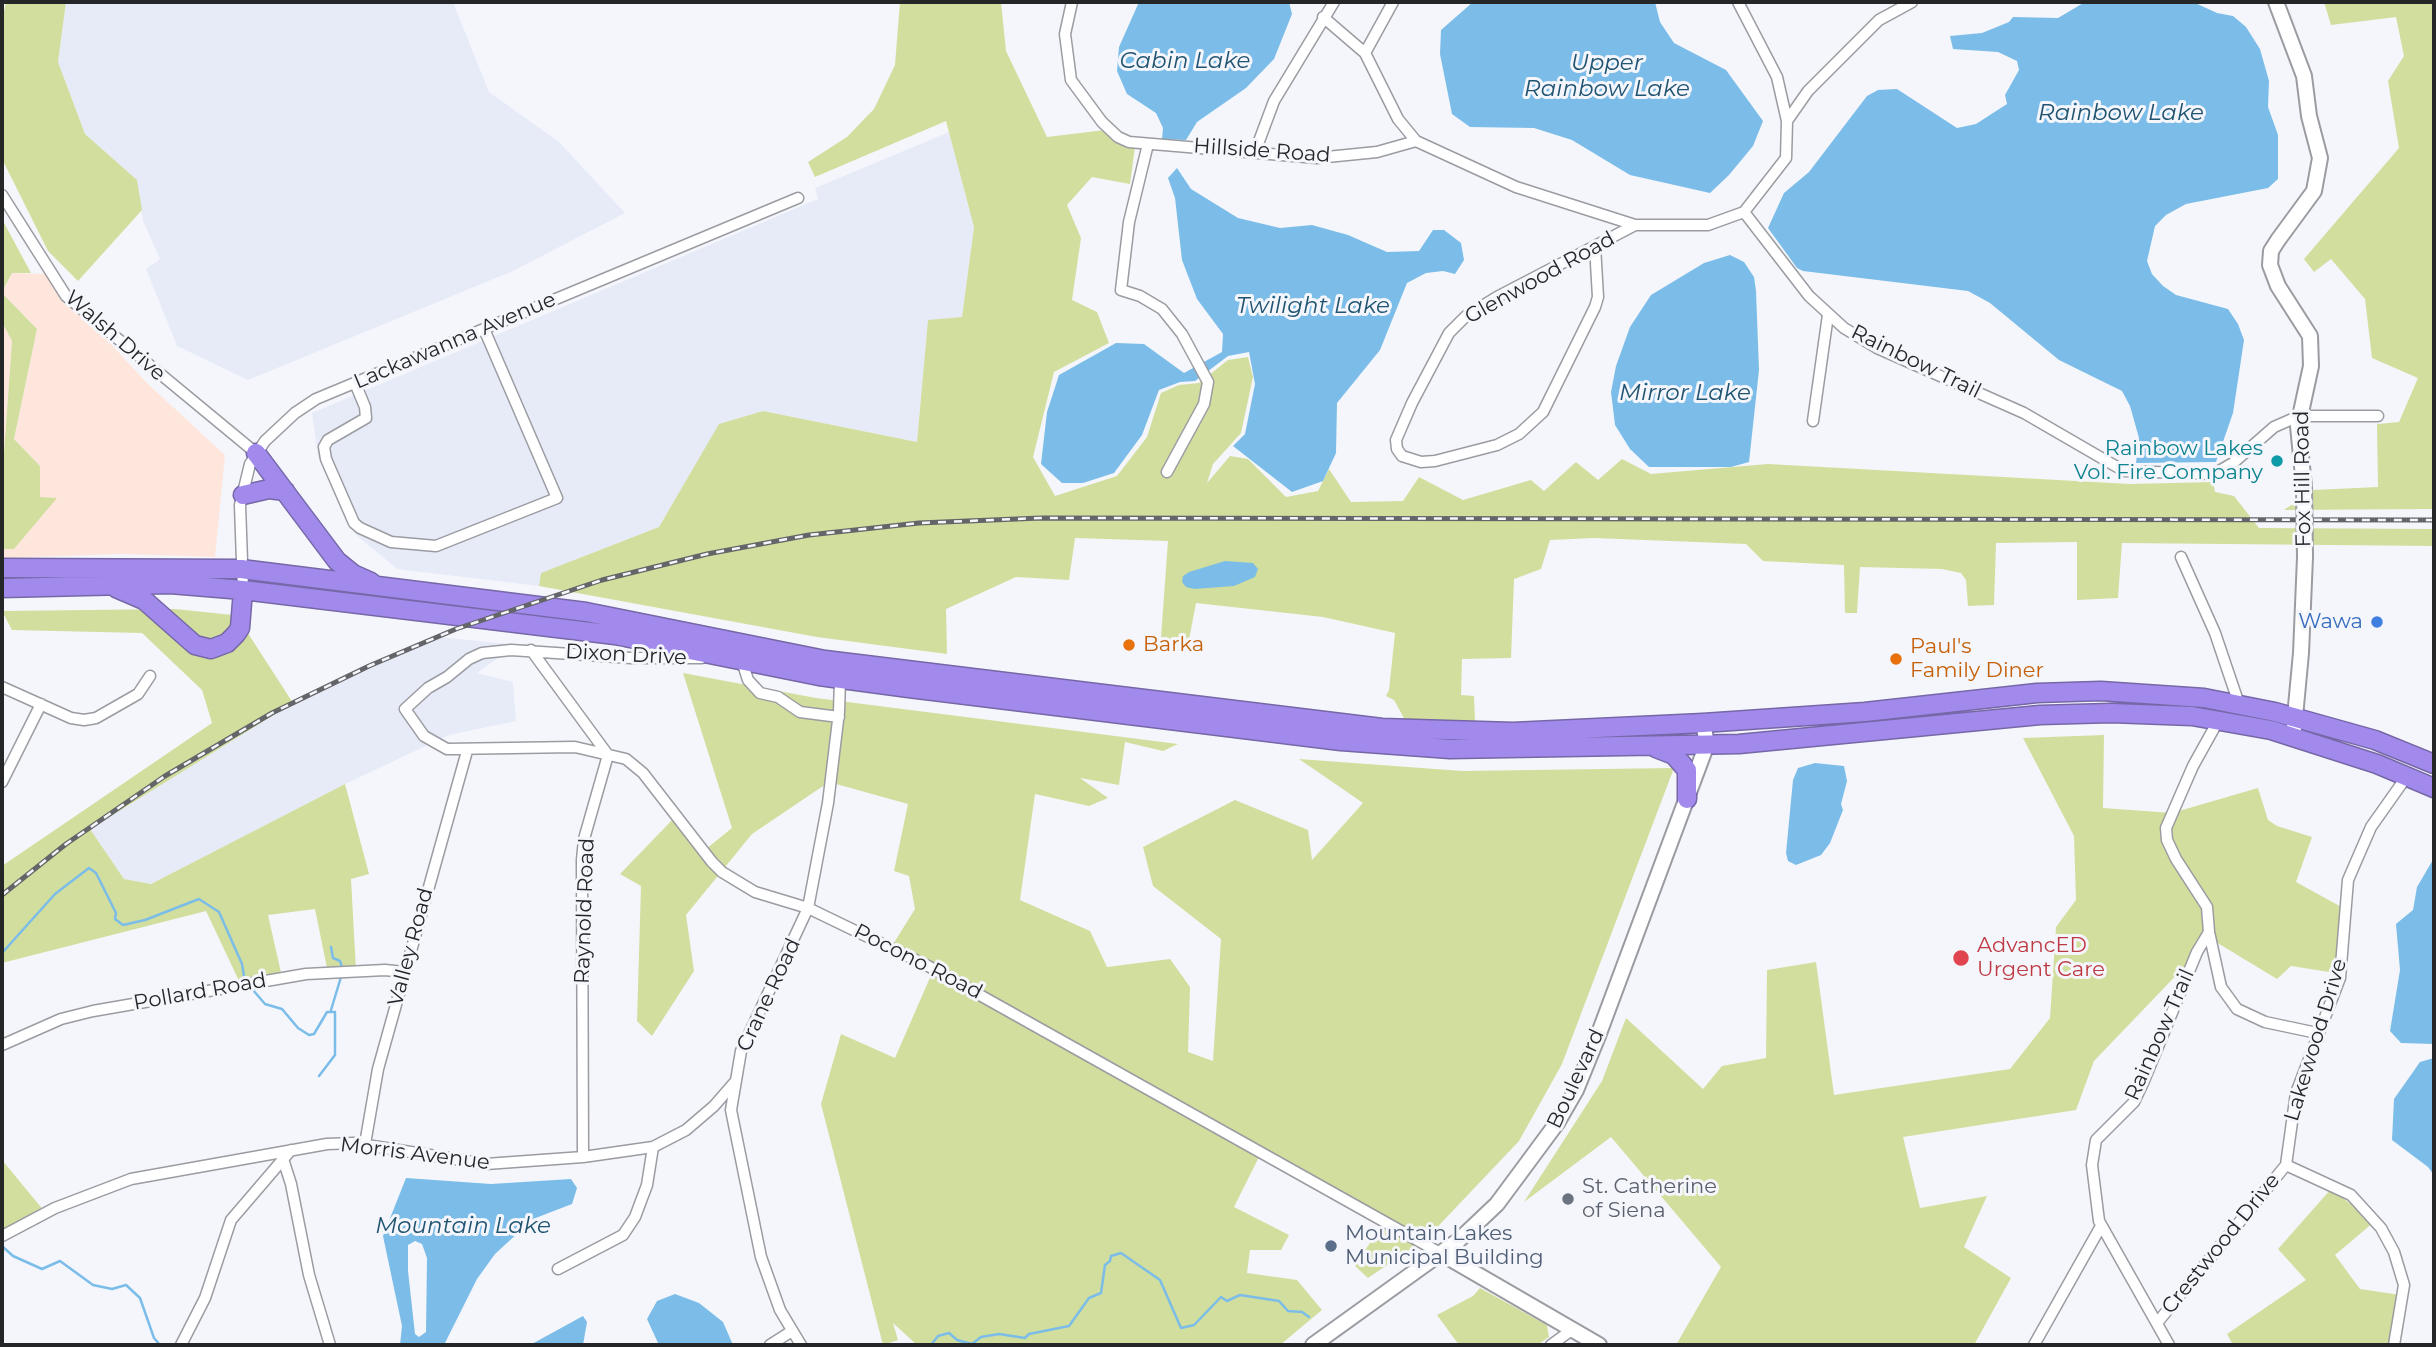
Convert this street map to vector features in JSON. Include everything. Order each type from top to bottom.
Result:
[{"type":"highway","points":[[256,453],[337,561],[353,574],[383,587]]},
{"type":"highway","points":[[243,495],[270,489],[285,491]]},
{"type":"highway","points":[[2,568],[241,569],[650,623],[816,658],[1369,727],[1513,732],[1824,716],[1988,697],[2071,691],[2159,694],[2239,704],[2296,717],[2375,740],[2434,764]]},
{"type":"highway","points":[[2,588],[170,584],[243,590],[615,635],[840,679],[1353,742],[1450,749],[1653,746],[1817,738],[2040,715],[2111,713],[2192,716],[2294,738],[2407,776],[2434,788]]},
{"type":"highway","points":[[110,586],[144,600],[195,645],[211,649],[227,643],[236,634],[241,620],[243,590]]},
{"type":"highway","points":[[1653,746],[1682,762],[1689,781],[1687,799]]},
{"type":"street","name":"Hillside Road","points":[[1072,2],[1065,34],[1071,80],[1083,99],[1118,137],[1148,144],[1317,158],[1377,152],[1416,141]]},
{"type":"street","points":[[1255,152],[1274,101],[1334,2]]},
{"type":"street","points":[[1365,53],[1393,2]]},
{"type":"street","points":[[1323,17],[1365,53],[1398,119],[1416,141],[1495,179],[1635,225],[1708,225],[1744,212],[1786,159],[1787,121],[1777,77],[1738,2]]},
{"type":"street","points":[[1787,121],[1808,91],[1864,34],[1880,20],[1912,2]]},
{"type":"street","name":"Fox Hill Road","points":[[2276,2],[2304,76],[2309,117],[2320,158],[2314,191],[2271,251],[2270,265],[2278,286],[2310,336],[2311,366],[2299,416],[2305,557],[2294,738]]},
{"type":"street","points":[[1148,144],[1129,222],[1121,290],[1140,296],[1162,309],[1182,334],[1209,382],[1204,404],[1167,472]]},
{"type":"street","name":"Walsh Drive","points":[[2,195],[66,296],[256,453]]},
{"type":"street","name":"Lackawanna Avenue","points":[[243,590],[243,495],[250,464],[265,440],[295,413],[316,399],[798,198]]},
{"type":"street","name":"Rainbow Trail","points":[[1744,212],[1828,315],[1877,348],[2024,413],[2107,463],[2136,474],[2214,474],[2233,463],[2274,427],[2299,416]]},
{"type":"street","name":"Glenwood Road","points":[[1595,246],[1598,297],[1595,307],[1549,402],[1532,424],[1497,445],[1435,461],[1410,460],[1397,448],[1396,440],[1449,333],[1466,316],[1497,297],[1635,225]]},
{"type":"street","points":[[1813,421],[1828,315]]},
{"type":"street","points":[[355,383],[365,407],[366,418],[328,440],[324,447],[326,458],[360,528],[391,542],[436,546],[557,498],[484,329]]},
{"type":"street","points":[[2299,416],[2378,416]]},
{"type":"street","points":[[2181,557],[2215,633],[2239,704]]},
{"type":"street","points":[[531,650],[607,754]]},
{"type":"street","name":"Dixon Drive","points":[[531,650],[664,660],[720,656]]},
{"type":"street","name":"Pocono Road","points":[[531,650],[482,653],[469,659],[428,688],[405,709],[414,725],[435,744],[447,749],[467,751],[575,747],[626,759],[643,773],[722,872],[755,892],[808,908],[928,965],[1599,1345]]},
{"type":"street","points":[[742,661],[748,680],[760,693],[778,697],[800,712],[839,717]]},
{"type":"street","points":[[2,687],[72,718],[96,718],[138,694],[150,676]]},
{"type":"street","name":"Crane Road","points":[[801,1345],[780,1310],[755,1236],[732,1120],[734,1083],[751,1026],[808,908],[828,803],[839,717],[840,679]]},
{"type":"street","points":[[2,782],[41,704]]},
{"type":"street","points":[[2218,721],[2193,766],[2166,828],[2167,840],[2207,907],[2209,932],[2221,987],[2237,1009],[2265,1023],[2317,1033]]},
{"type":"street","points":[[1703,723],[1707,744]]},
{"type":"street","name":"Boulevard","points":[[1313,1345],[1442,1254],[1509,1189],[1546,1140],[1576,1090],[1707,744]]},
{"type":"street","name":"Valley Road","points":[[365,1144],[378,1069],[467,751]]},
{"type":"street","name":"Raynold Road","points":[[583,1157],[582,860],[584,839],[607,754]]},
{"type":"street","name":"Lakewood Drive","points":[[2286,1166],[2296,1093],[2340,978],[2346,890],[2354,863],[2371,827],[2407,776]]},
{"type":"street","name":"Rainbow Trail","points":[[2169,1345],[2101,1226],[2093,1178],[2096,1140],[2134,1102],[2197,952],[2209,932]]},
{"type":"street","name":"Pollard Road","points":[[2,1045],[61,1018],[134,1003],[306,974],[385,970],[404,972]]},
{"type":"street","name":"Morris Avenue","points":[[2,1236],[55,1208],[111,1185],[341,1142],[486,1164],[583,1157],[653,1147],[686,1130],[715,1106],[734,1083]]},
{"type":"street","points":[[558,1269],[623,1235],[635,1217],[647,1185],[653,1147]]},
{"type":"street","points":[[181,1345],[205,1298],[231,1220],[291,1150]]},
{"type":"street","points":[[283,1159],[292,1184],[309,1275],[330,1345]]},
{"type":"street","points":[[2286,1166],[2336,1185],[2351,1195],[2381,1228],[2394,1252],[2404,1285],[2394,1345]]},
{"type":"street","name":"Crestwood Drive","points":[[2157,1323],[2286,1166]]},
{"type":"street","points":[[2034,1345],[2101,1226]]},
{"type":"street","points":[[1551,1345],[1573,1329]]},
{"type":"street","points":[[769,1345],[792,1331]]},
{"type":"shaded area","points":[[66,2],[453,2],[489,92],[559,142],[625,213],[513,271],[248,380],[177,346],[146,269],[160,259],[143,221],[137,180],[85,134],[58,62]]},
{"type":"shaded area","points":[[949,132],[974,227],[962,317],[928,321],[917,442],[763,411],[720,424],[659,527],[542,573],[539,586],[397,569],[355,534],[318,457],[312,413],[818,199],[815,188]]},
{"type":"shaded area","points":[[12,273],[46,274],[148,384],[225,455],[215,557],[121,554],[2,558],[2,549],[14,549],[56,498],[39,497],[40,466],[14,439],[37,329],[2,293]]},
{"type":"shaded area","points":[[2,322],[12,341],[2,481]]},
{"type":"shaded area","points":[[440,637],[516,645],[477,673],[513,682],[516,721],[449,735],[345,784],[151,884],[124,879],[89,828],[293,703]]},
{"type":"green space","points":[[6,2],[66,2],[58,62],[85,134],[137,180],[142,210],[78,281],[48,251],[2,159],[2,21]]},
{"type":"green space","points":[[900,2],[1001,2],[1006,51],[1047,137],[1105,130],[1135,147],[1130,184],[1092,177],[1067,205],[1081,238],[1072,300],[1097,312],[1109,343],[1054,372],[1033,457],[1055,496],[1117,476],[1147,437],[1161,393],[1179,385],[1199,383],[1228,360],[1248,357],[1253,377],[1241,433],[1213,464],[1207,483],[1230,456],[1248,459],[1286,497],[1318,491],[1329,469],[1351,502],[1403,501],[1419,477],[1463,500],[1531,480],[1544,491],[1576,462],[1598,480],[1622,459],[1651,474],[1768,464],[2130,484],[2213,482],[2215,492],[2234,496],[2259,528],[2434,529],[2434,546],[2122,543],[2118,598],[2077,600],[2077,542],[1996,543],[1994,605],[1968,606],[1966,580],[1961,573],[1942,569],[1860,567],[1857,613],[1845,613],[1844,565],[1763,561],[1746,544],[1594,538],[1550,540],[1541,569],[1514,579],[1511,658],[1462,659],[1461,695],[1474,696],[1475,721],[1434,723],[1405,720],[1394,700],[1386,696],[1389,690],[1395,633],[1323,617],[1196,603],[1188,645],[1161,637],[1168,541],[1075,538],[1069,580],[1016,577],[946,609],[947,654],[817,637],[539,586],[541,573],[659,527],[719,424],[763,411],[917,442],[928,320],[962,317],[974,227],[946,121],[815,177],[808,162],[847,137],[874,109],[895,65]]},
{"type":"green space","points":[[2324,2],[2434,2],[2434,509],[2284,510],[2313,490],[2378,487],[2377,424],[2399,422],[2418,378],[2372,358],[2365,299],[2331,259],[2314,272],[2304,259],[2399,148],[2388,81],[2404,56],[2396,17],[2331,25]]},
{"type":"green space","points":[[2,219],[31,273],[12,273],[2,292]]},
{"type":"green space","points":[[2,293],[37,329],[14,439],[40,466],[40,497],[57,498],[14,549],[2,549],[2,481],[12,341],[2,322]]},
{"type":"green space","points":[[175,609],[242,616],[240,621],[293,703],[90,829],[124,879],[151,884],[345,784],[369,874],[351,879],[356,970],[328,973],[315,909],[268,915],[282,977],[241,985],[206,911],[2,963],[2,866],[212,723],[202,690],[142,633],[12,630],[2,611]]},
{"type":"green space","points":[[683,673],[816,698],[1178,744],[1163,751],[1125,742],[1119,785],[1080,778],[1108,798],[1089,806],[1035,794],[1020,900],[1090,931],[1107,967],[1170,959],[1190,987],[1188,1052],[1213,1061],[1221,939],[1153,886],[1143,847],[1235,800],[1308,830],[1312,860],[1363,803],[1299,759],[1462,771],[1674,768],[1562,1064],[1519,1141],[1427,1238],[1368,1278],[1355,1266],[1382,1224],[1260,1155],[1234,1207],[1289,1235],[1281,1250],[1250,1250],[1247,1273],[1297,1280],[1322,1310],[1280,1345],[917,1345],[893,1323],[898,1340],[883,1345],[821,1104],[841,1034],[895,1058],[932,973],[890,949],[915,909],[909,876],[894,871],[908,804],[829,782],[752,834],[686,915],[694,971],[652,1036],[637,1021],[641,886],[620,874],[675,817],[701,853],[732,828]]},
{"type":"green space","points":[[2104,735],[2103,808],[2172,813],[2258,788],[2268,820],[2277,826],[2312,837],[2296,882],[2345,909],[2342,974],[2291,966],[2277,979],[2211,939],[2094,1061],[2076,1110],[1903,1137],[1920,1208],[1987,1196],[1964,1247],[2011,1278],[1974,1345],[1676,1345],[1721,1267],[1611,1137],[1524,1202],[1602,1081],[1626,1018],[1703,1089],[1722,1066],[1766,1058],[1767,970],[1816,962],[1834,1095],[2010,1069],[2050,1018],[2056,927],[2076,900],[2074,836],[2023,738]]},
{"type":"green space","points":[[2,1160],[45,1212],[2,1236]]},
{"type":"green space","points":[[2331,1189],[2374,1222],[2335,1255],[2360,1289],[2401,1295],[2391,1345],[2233,1345],[2227,1334],[2306,1280],[2278,1249]]},
{"type":"green space","points":[[1480,1288],[1547,1325],[1549,1337],[1537,1345],[1459,1345],[1437,1315],[1473,1296]]},
{"type":"water","name":"Cabin Lake","points":[[1139,2],[1289,2],[1292,14],[1274,59],[1246,88],[1197,122],[1186,140],[1162,139],[1163,128],[1156,113],[1127,94],[1117,71],[1119,47]]},
{"type":"water","name":"Upper Rainbow Lake","points":[[1473,2],[1655,2],[1660,22],[1674,43],[1726,70],[1763,121],[1753,146],[1710,193],[1630,175],[1572,140],[1534,128],[1470,127],[1452,114],[1440,54],[1441,30]]},
{"type":"water","name":"Rainbow Lake","points":[[2085,2],[2193,2],[2217,13],[2233,16],[2246,27],[2260,49],[2269,81],[2268,107],[2278,135],[2278,179],[2268,188],[2186,204],[2166,215],[2155,226],[2147,261],[2152,274],[2176,295],[2228,309],[2244,340],[2233,413],[2216,462],[2136,463],[2139,438],[2130,406],[2122,391],[2059,360],[1990,303],[1968,291],[1803,271],[1797,268],[1768,228],[1784,193],[1809,172],[1867,96],[1878,90],[1897,89],[1957,128],[1976,124],[2007,104],[2005,95],[2019,70],[2017,61],[1998,52],[1953,49],[1950,36],[1982,33],[2009,22],[2013,17],[2058,18]]},
{"type":"water","name":"Twilight Lake","points":[[1177,168],[1191,189],[1238,218],[1280,228],[1312,225],[1348,235],[1387,252],[1419,251],[1433,230],[1444,230],[1461,243],[1464,260],[1455,274],[1443,271],[1426,273],[1407,283],[1380,350],[1337,403],[1336,453],[1323,481],[1292,492],[1233,446],[1245,434],[1255,384],[1249,352],[1228,356],[1195,381],[1180,382],[1159,390],[1142,435],[1114,473],[1083,483],[1062,483],[1041,464],[1047,412],[1059,375],[1116,343],[1144,344],[1184,373],[1222,352],[1223,334],[1197,299],[1182,260],[1175,198],[1168,178]]},
{"type":"water","name":"Mirror Lake","points":[[1730,255],[1744,262],[1754,277],[1756,291],[1759,370],[1749,462],[1731,467],[1649,467],[1630,449],[1615,425],[1611,392],[1616,366],[1630,327],[1651,295],[1704,263]]},
{"type":"water","points":[[1225,561],[1253,563],[1258,569],[1255,577],[1234,586],[1194,589],[1186,587],[1182,582],[1183,576],[1189,572]]},
{"type":"water","points":[[1815,763],[1844,766],[1847,781],[1841,804],[1843,810],[1830,843],[1821,855],[1796,865],[1788,861],[1786,853],[1793,780],[1798,768]]},
{"type":"water","points":[[2434,858],[2434,1044],[2401,1043],[2390,1031],[2400,970],[2396,924],[2413,910],[2417,887]]},
{"type":"water","points":[[2434,1058],[2434,1175],[2428,1167],[2392,1140],[2394,1099],[2420,1062]]},
{"type":"water","name":"Mountain Lake","points":[[406,1178],[491,1184],[571,1179],[577,1188],[572,1204],[533,1219],[495,1254],[477,1279],[444,1345],[400,1345],[402,1326],[383,1236]],"holes":[[[415,1241],[422,1244],[427,1258],[426,1332],[419,1337],[415,1334],[408,1245]]]},
{"type":"water","points":[[675,1294],[699,1303],[723,1322],[733,1345],[659,1345],[647,1319],[657,1301]]},
{"type":"water","points":[[583,1316],[587,1322],[583,1345],[530,1345]]},
{"type":"waterway","points":[[2,953],[55,894],[89,868],[96,873],[116,913],[115,919],[123,925],[145,920],[199,899],[219,912],[242,964],[244,976]]},
{"type":"waterway","points":[[331,947],[333,958],[340,961],[342,967]]},
{"type":"waterway","points":[[331,1010],[341,977]]},
{"type":"waterway","points":[[253,990],[265,1004],[282,1009],[298,1028],[309,1035],[314,1034],[327,1012],[335,1012],[335,1055],[319,1076]]},
{"type":"waterway","points":[[2,1246],[13,1256],[42,1269],[60,1261],[93,1285],[112,1289],[126,1285],[140,1298],[154,1338],[160,1345]]},
{"type":"waterway","points":[[931,1345],[938,1336],[949,1333],[957,1340],[972,1344],[981,1337],[999,1334],[1025,1338],[1029,1334],[1069,1326],[1089,1298],[1101,1293],[1105,1265],[1111,1256],[1121,1253],[1160,1280],[1181,1328],[1194,1325],[1221,1297],[1227,1301],[1240,1295],[1279,1301],[1288,1311],[1302,1312],[1309,1317]]},
{"type":"railway","points":[[2,895],[66,844],[165,776],[272,713],[369,666],[456,629],[602,580],[707,554],[809,535],[919,523],[1041,518],[2434,520]]},
{"type":"place","name":"Rainbow Lakes Vol. Fire Company","points":[[2277,461]]},
{"type":"place","name":"Wawa","points":[[2377,622]]},
{"type":"place","name":"Barka","points":[[1129,645]]},
{"type":"place","name":"Paul's Family Diner","points":[[1896,659]]},
{"type":"place","name":"AdvancED Urgent Care","points":[[1961,958]]},
{"type":"place","name":"St. Catherine of Siena","points":[[1568,1199]]},
{"type":"place","name":"Mountain Lakes Municipal Building","points":[[1331,1246]]}]
